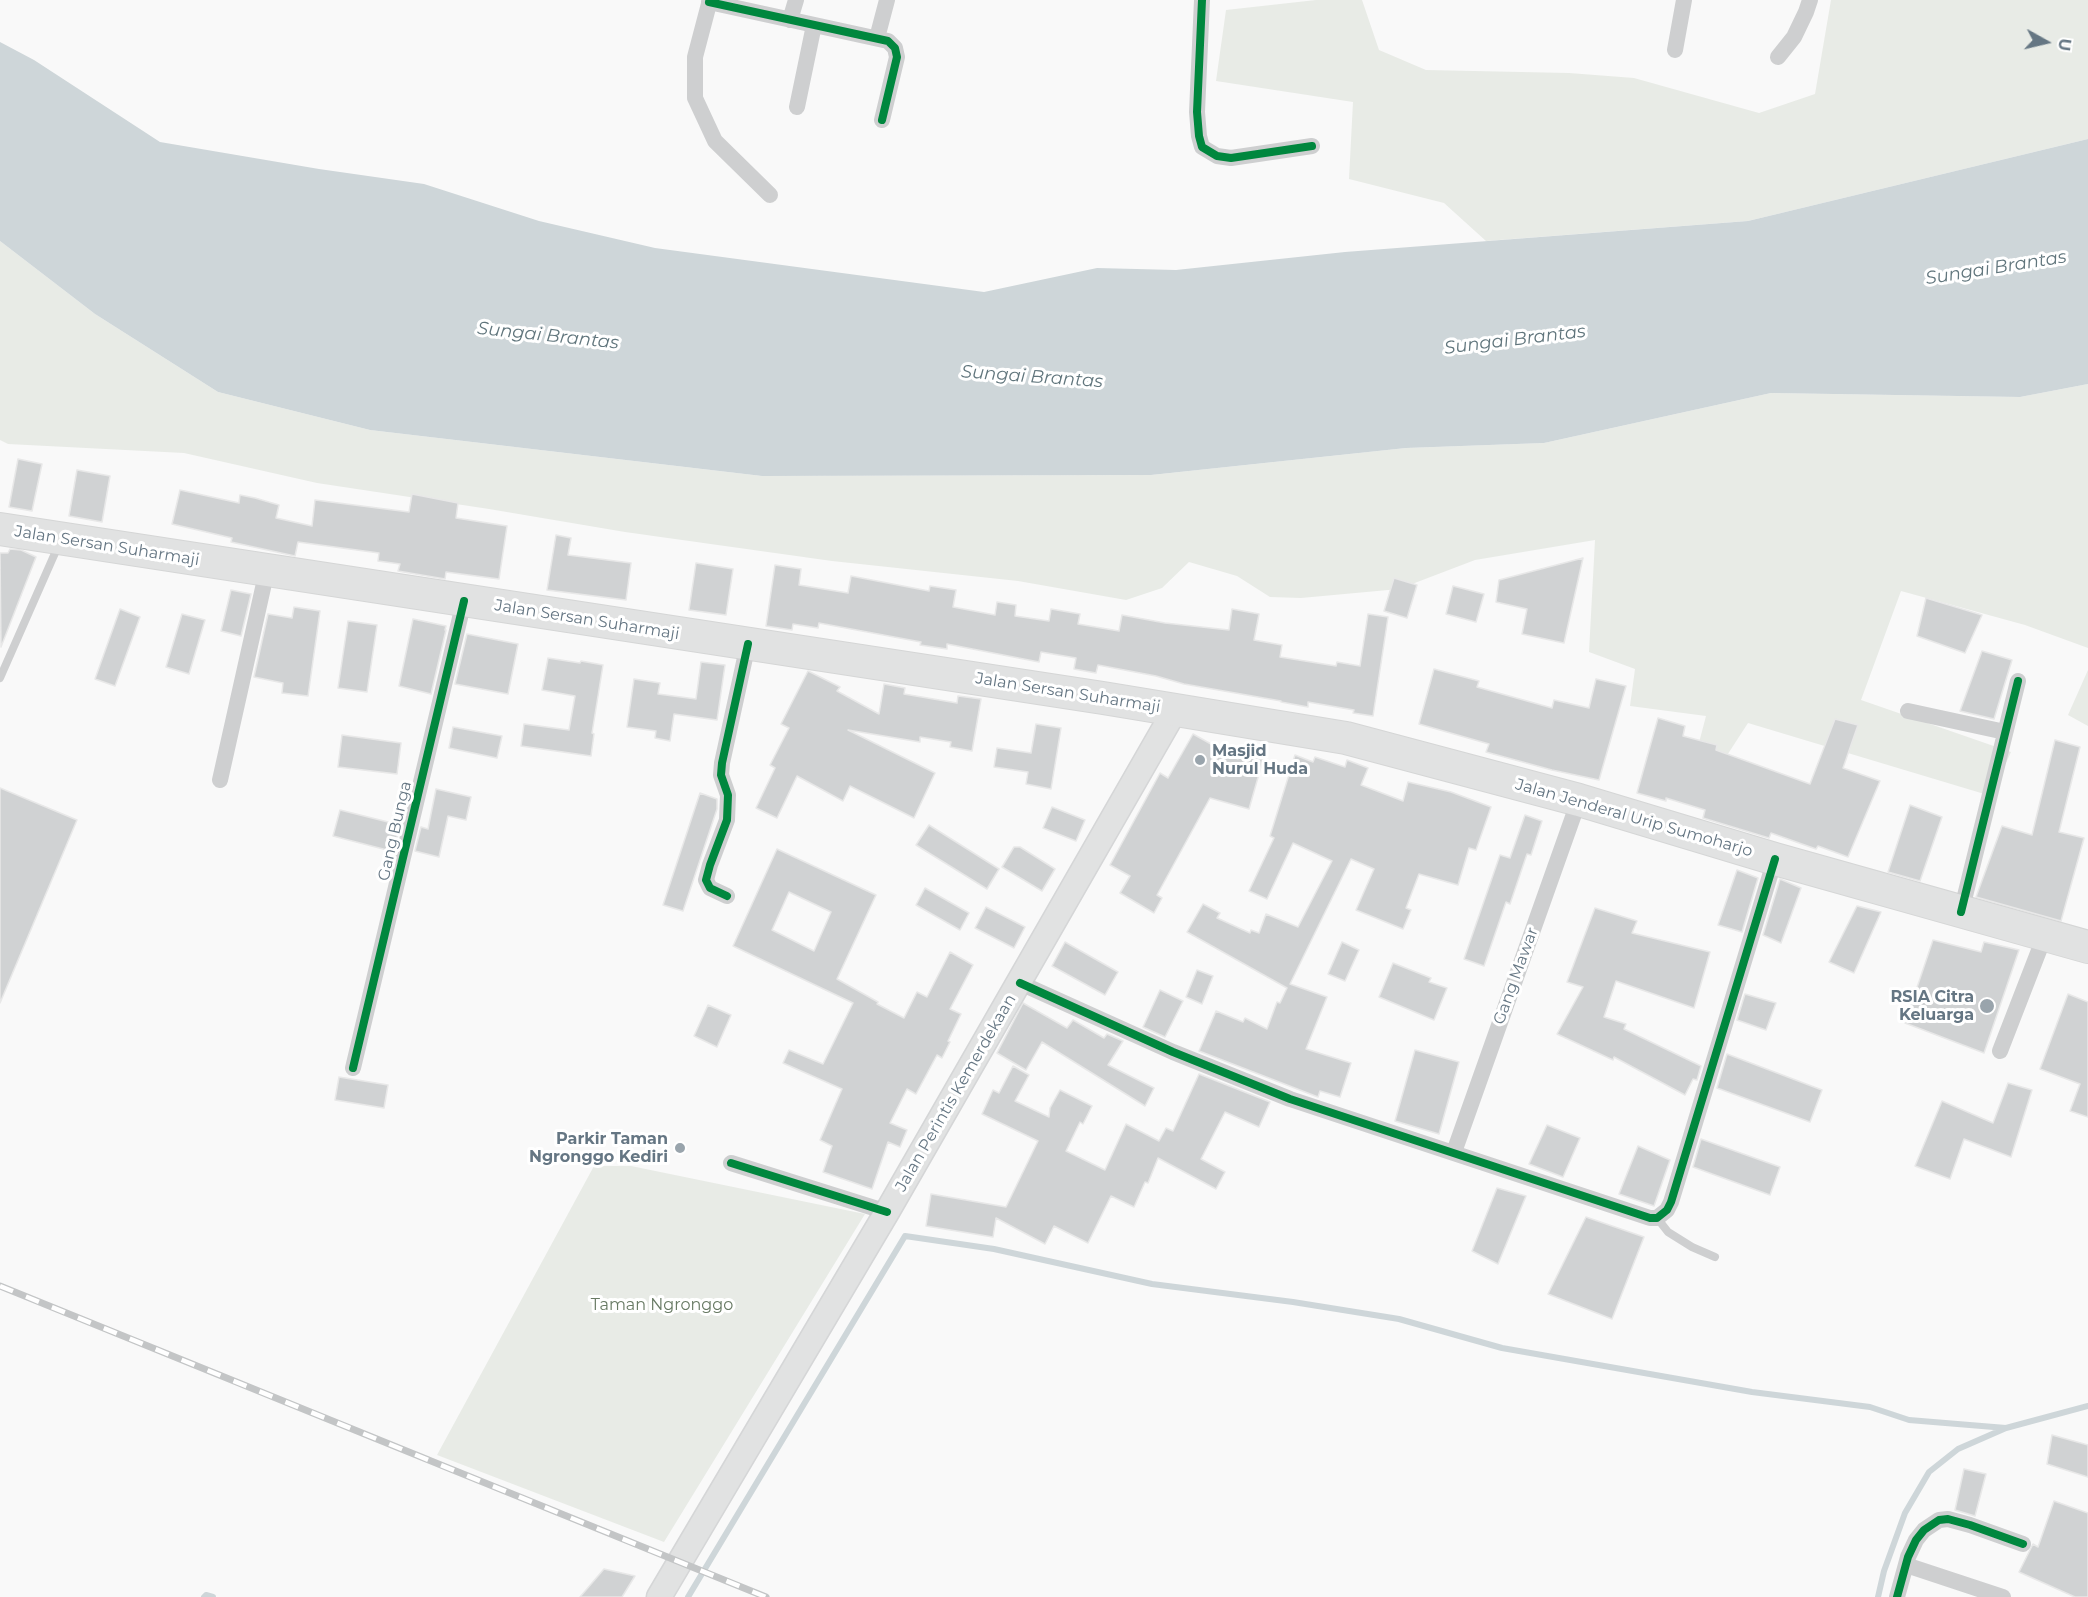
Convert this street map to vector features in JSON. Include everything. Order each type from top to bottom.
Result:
[{"type":"highway","name":"Jalan Sersan Suharmaji","points":[[0,529],[1175,710]]},
{"type":"highway","name":"Jalan Jenderal Urip Sumoharjo","points":[[1175,710],[1346,738],[1579,800],[1775,859],[2088,947]]},
{"type":"main road","name":"Jalan Perintis Kemerdekaan","points":[[659,1597],[887,1212],[1175,710]]},
{"type":"street","points":[[790,20],[796,0]]},
{"type":"street","points":[[877,38],[887,0]]},
{"type":"street","points":[[1202,0],[1197,112],[1202,147],[1217,156],[1231,158],[1312,146]]},
{"type":"street","points":[[1675,50],[1684,0]]},
{"type":"street","points":[[1778,57],[1794,37],[1810,0]]},
{"type":"street","points":[[770,195],[715,141],[695,99],[695,57],[710,1],[888,41],[895,48],[897,57],[882,120]]},
{"type":"street","points":[[797,107],[814,25]]},
{"type":"street","points":[[220,780],[267,570]]},
{"type":"street","name":"Gang Bunga","points":[[353,1068],[464,601]]},
{"type":"street","points":[[727,896],[710,888],[706,880],[727,820],[728,795],[721,775],[722,762],[748,644]]},
{"type":"street","points":[[1961,912],[2018,681]]},
{"type":"street","points":[[1908,711],[2005,732]]},
{"type":"street","name":"Gang Mawar","points":[[1454,1152],[1579,800]]},
{"type":"street","points":[[1020,983],[1173,1052],[1279,1094],[1650,1218],[1657,1218],[1667,1210],[1671,1202],[1775,859]]},
{"type":"street","points":[[2000,1051],[2045,935]]},
{"type":"street","points":[[731,1163],[887,1212]]},
{"type":"street","points":[[1897,1597],[1916,1540],[1924,1530],[1939,1520],[1948,1519],[1970,1525],[2024,1544]]},
{"type":"street","points":[[1906,1565],[2003,1597]]},
{"type":"lane","points":[[0,678],[62,538]]},
{"type":"lane","points":[[1657,1218],[1668,1232],[1692,1247],[1715,1257]]},
{"type":"green space","points":[[1316,0],[1362,0],[1379,50],[1426,70],[1569,73],[1634,78],[1759,113],[1815,94],[1831,0],[2088,0],[2088,139],[1748,221],[1486,241],[1444,203],[1349,179],[1353,102],[1216,81],[1226,10]]},
{"type":"green space","points":[[0,241],[95,314],[218,392],[370,430],[762,476],[1151,475],[1406,448],[1544,443],[1771,393],[2020,397],[2088,384],[2088,648],[2025,625],[1901,591],[1861,700],[2011,752],[1991,796],[1748,723],[1722,763],[1695,758],[1706,716],[1630,706],[1635,669],[1589,652],[1595,540],[1475,560],[1399,589],[1301,598],[1270,597],[1237,576],[1189,562],[1162,588],[1126,600],[1018,581],[832,561],[625,532],[317,483],[184,453],[8,444],[0,440]]},
{"type":"green space","points":[[2088,670],[2088,726],[2068,715]]},
{"type":"green space","name":"Taman Ngronggo","points":[[594,1166],[631,1166],[865,1214],[664,1542],[437,1455]]},
{"type":"water","name":"Sungai Brantas","points":[[0,42],[34,60],[160,142],[424,184],[539,221],[655,248],[984,292],[1097,268],[1176,270],[1345,252],[1748,221],[2088,139],[2088,384],[2020,397],[1771,393],[1544,443],[1406,448],[1151,475],[762,476],[370,430],[218,392],[95,314],[0,241]]},
{"type":"building","points":[[18,459],[42,464],[32,511],[9,507]]},
{"type":"building","points":[[77,470],[110,476],[102,522],[69,516]]},
{"type":"building","points":[[180,490],[239,503],[240,495],[255,498],[279,505],[276,518],[312,526],[315,500],[409,512],[412,494],[458,503],[456,518],[507,526],[499,579],[446,572],[445,579],[398,571],[400,564],[378,561],[379,553],[298,542],[295,556],[231,542],[232,538],[172,524]]},
{"type":"building","points":[[556,535],[571,538],[568,555],[631,563],[626,600],[547,590]]},
{"type":"building","points":[[10,549],[21,550],[36,557],[1,647],[0,553],[8,553]]},
{"type":"building","points":[[1583,558],[1564,643],[1522,634],[1527,609],[1496,602],[1499,580]]},
{"type":"building","points":[[696,563],[733,569],[726,615],[689,610]]},
{"type":"building","points":[[775,565],[801,569],[799,585],[848,593],[851,576],[929,591],[930,586],[956,590],[953,607],[995,615],[997,602],[1016,605],[1015,616],[1049,621],[1051,609],[1080,614],[1078,624],[1119,631],[1122,615],[1165,623],[1229,630],[1232,609],[1259,614],[1254,640],[1282,645],[1280,657],[1336,666],[1337,662],[1360,666],[1368,614],[1388,617],[1373,716],[1353,713],[1354,710],[1308,702],[1308,707],[1281,702],[1098,665],[1096,673],[1074,669],[1076,658],[1041,652],[1039,662],[947,644],[947,649],[920,645],[921,642],[819,623],[818,628],[793,624],[792,630],[766,626]]},
{"type":"building","points":[[1394,578],[1417,585],[1407,618],[1384,611]]},
{"type":"building","points":[[1453,586],[1484,594],[1476,622],[1446,614]]},
{"type":"building","points":[[231,590],[251,594],[241,636],[221,631]]},
{"type":"building","points":[[1926,598],[1982,615],[1965,653],[1917,636]]},
{"type":"building","points":[[294,607],[320,611],[308,696],[282,693],[283,683],[254,677],[268,614],[292,618]]},
{"type":"building","points":[[120,609],[140,617],[115,686],[95,679]]},
{"type":"building","points":[[182,614],[205,620],[189,674],[166,667]]},
{"type":"building","points":[[413,619],[446,626],[431,694],[399,686]]},
{"type":"building","points":[[348,621],[377,625],[367,692],[338,688]]},
{"type":"building","points":[[467,634],[518,644],[508,694],[455,684]]},
{"type":"building","points":[[1982,651],[2012,660],[1994,719],[1960,711]]},
{"type":"building","points":[[548,658],[603,665],[592,733],[594,734],[591,756],[521,746],[524,724],[569,730],[575,696],[542,690]]},
{"type":"building","points":[[701,662],[725,665],[717,720],[674,714],[670,741],[655,738],[656,731],[627,727],[634,679],[660,683],[658,694],[696,699]]},
{"type":"building","points":[[1434,669],[1479,681],[1477,687],[1552,708],[1554,700],[1589,708],[1596,679],[1626,686],[1599,780],[1486,752],[1489,744],[1419,724]]},
{"type":"building","points":[[808,671],[840,687],[837,691],[879,714],[884,684],[905,688],[904,694],[957,703],[958,696],[981,699],[972,751],[950,747],[951,742],[920,737],[920,742],[848,730],[935,773],[914,818],[850,786],[843,801],[797,776],[777,818],[756,808],[775,768],[770,765],[789,728],[781,724]]},
{"type":"building","points":[[1658,718],[1685,726],[1683,736],[1717,745],[1716,750],[1810,784],[1835,719],[1858,725],[1843,768],[1880,781],[1848,857],[1818,846],[1816,849],[1771,833],[1769,838],[1703,818],[1705,810],[1666,798],[1666,801],[1637,793]]},
{"type":"building","points":[[1036,724],[1061,728],[1051,789],[1026,784],[1028,772],[994,767],[997,748],[1031,753]]},
{"type":"building","points":[[453,727],[502,736],[497,758],[449,748]]},
{"type":"building","points":[[1193,734],[1238,759],[1240,753],[1263,760],[1249,809],[1210,798],[1157,895],[1162,898],[1154,913],[1120,893],[1130,876],[1110,865],[1160,773],[1168,778]]},
{"type":"building","points":[[342,735],[401,743],[397,774],[338,767]]},
{"type":"building","points":[[2055,740],[2080,747],[2059,832],[2084,838],[2061,921],[1976,897],[2002,826],[2032,835]]},
{"type":"building","points":[[1295,755],[1313,762],[1315,757],[1345,767],[1347,760],[1368,768],[1361,785],[1403,801],[1408,782],[1451,792],[1491,807],[1476,850],[1469,848],[1458,885],[1419,874],[1406,908],[1411,910],[1403,929],[1356,910],[1374,869],[1351,859],[1290,984],[1327,997],[1306,1049],[1351,1063],[1340,1097],[1320,1091],[1318,1097],[1199,1051],[1216,1011],[1243,1022],[1245,1018],[1267,1029],[1277,1002],[1280,1003],[1287,988],[1187,932],[1203,904],[1220,913],[1217,918],[1250,933],[1251,930],[1259,933],[1266,914],[1298,927],[1332,861],[1293,843],[1267,899],[1249,891],[1274,838],[1270,836]]},
{"type":"building","points":[[0,788],[77,820],[0,1003]]},
{"type":"building","points":[[436,789],[471,797],[466,820],[448,816],[439,857],[415,851],[421,827],[428,829]]},
{"type":"building","points":[[700,793],[717,799],[717,809],[683,911],[663,905]]},
{"type":"building","points":[[1910,805],[1942,817],[1920,881],[1888,872]]},
{"type":"building","points":[[1052,807],[1085,820],[1076,841],[1043,828]]},
{"type":"building","points":[[340,810],[400,825],[395,846],[388,844],[387,850],[333,836]]},
{"type":"building","points":[[1525,815],[1542,821],[1531,855],[1527,854],[1510,904],[1506,902],[1484,966],[1464,959],[1500,855],[1510,858]]},
{"type":"building","points":[[929,825],[999,869],[987,889],[916,845]]},
{"type":"building","points":[[1014,847],[1020,847],[1055,869],[1042,891],[1002,867]]},
{"type":"building","points":[[777,849],[876,895],[837,979],[878,1002],[877,1004],[904,1018],[917,992],[927,997],[950,952],[973,965],[950,1009],[961,1014],[942,1058],[937,1055],[916,1094],[907,1089],[890,1123],[907,1130],[900,1147],[888,1142],[872,1189],[823,1172],[832,1146],[820,1140],[842,1089],[783,1063],[789,1050],[823,1064],[853,1003],[733,946]],"holes":[[[789,892],[831,912],[814,951],[772,930]]]},
{"type":"building","points":[[1737,870],[1758,878],[1742,932],[1718,925]]},
{"type":"building","points":[[1780,879],[1801,888],[1781,943],[1763,935]]},
{"type":"building","points":[[925,888],[969,913],[960,930],[916,905]]},
{"type":"building","points":[[1857,906],[1881,912],[1854,973],[1829,962]]},
{"type":"building","points":[[986,907],[1025,927],[1014,948],[975,928]]},
{"type":"building","points":[[1595,908],[1637,921],[1632,933],[1710,952],[1694,1008],[1616,981],[1604,1017],[1626,1024],[1624,1029],[1701,1066],[1697,1080],[1693,1079],[1685,1095],[1614,1057],[1613,1060],[1557,1034],[1583,987],[1567,982]]},
{"type":"building","points":[[1933,940],[1981,952],[1984,942],[2019,950],[1984,1053],[1905,1023]]},
{"type":"building","points":[[1065,942],[1118,972],[1105,995],[1052,966]]},
{"type":"building","points":[[1342,942],[1359,950],[1345,981],[1328,974]]},
{"type":"building","points":[[1393,963],[1431,978],[1429,982],[1447,988],[1434,1020],[1379,997]]},
{"type":"building","points":[[1197,970],[1213,976],[1202,1004],[1186,997]]},
{"type":"building","points":[[1160,990],[1183,1001],[1165,1037],[1143,1027]]},
{"type":"building","points":[[1745,994],[1776,1003],[1766,1030],[1737,1020]]},
{"type":"building","points":[[2068,994],[2088,1002],[2088,1117],[2070,1111],[2080,1084],[2040,1069]]},
{"type":"building","points":[[1023,1003],[1067,1028],[1073,1020],[1104,1038],[1107,1034],[1123,1041],[1108,1065],[1154,1088],[1145,1106],[1042,1042],[1026,1070],[997,1053]]},
{"type":"building","points":[[708,1005],[731,1015],[717,1047],[694,1036]]},
{"type":"building","points":[[1415,1050],[1459,1062],[1439,1134],[1395,1121]]},
{"type":"building","points":[[1727,1054],[1822,1090],[1810,1122],[1717,1088]]},
{"type":"building","points":[[1013,1066],[1029,1075],[1015,1101],[1049,1117],[1050,1108],[1060,1090],[1092,1106],[1083,1124],[1080,1122],[1066,1151],[1105,1170],[1126,1124],[1159,1141],[1166,1128],[1173,1131],[1199,1074],[1270,1102],[1259,1127],[1225,1112],[1201,1159],[1225,1172],[1216,1189],[1158,1158],[1148,1183],[1145,1182],[1134,1207],[1111,1196],[1088,1243],[1054,1226],[1045,1244],[996,1218],[993,1237],[926,1226],[931,1194],[1006,1207],[1038,1141],[982,1114],[993,1090],[999,1093]]},
{"type":"building","points":[[339,1077],[388,1085],[384,1108],[335,1100]]},
{"type":"building","points":[[2008,1083],[2032,1090],[2011,1157],[1964,1139],[1950,1179],[1915,1166],[1942,1101],[1993,1123]]},
{"type":"building","points":[[1547,1125],[1580,1138],[1563,1177],[1529,1164]]},
{"type":"building","points":[[1701,1139],[1780,1167],[1770,1195],[1693,1167]]},
{"type":"building","points":[[1638,1146],[1670,1160],[1654,1206],[1619,1194]]},
{"type":"building","points":[[1497,1188],[1526,1196],[1498,1264],[1472,1251]]},
{"type":"building","points":[[1586,1217],[1644,1237],[1612,1319],[1548,1294]]},
{"type":"building","points":[[2052,1435],[2088,1445],[2088,1477],[2047,1464]]},
{"type":"building","points":[[1964,1469],[1986,1474],[1975,1516],[1955,1510]]},
{"type":"building","points":[[2054,1501],[2088,1513],[2088,1597],[2075,1597],[2019,1572],[2033,1544],[2038,1547]]},
{"type":"building","points":[[604,1569],[635,1576],[622,1597],[580,1597]]},
{"type":"waterway","points":[[688,1597],[905,1236],[994,1249],[1152,1284],[1293,1302],[1399,1319],[1502,1348],[1752,1392],[1870,1407],[1909,1420],[2006,1428]]},
{"type":"waterway","points":[[1878,1597],[1884,1571],[1905,1513],[1929,1472],[1958,1449],[2006,1428],[2088,1406]]},
{"type":"waterway","points":[[204,1597],[206,1595],[213,1597]]},
{"type":"railway","points":[[0,1286],[766,1597]]},
{"type":"cycle path","points":[[1202,0],[1197,112],[1202,147],[1217,156],[1231,158],[1312,146]]},
{"type":"cycle path","points":[[709,2],[888,41],[895,48],[897,57],[882,120]]},
{"type":"cycle path","points":[[353,1068],[464,601]]},
{"type":"cycle path","points":[[727,896],[710,888],[706,880],[727,820],[728,795],[721,775],[722,763],[748,644]]},
{"type":"cycle path","points":[[1961,912],[2018,681]]},
{"type":"cycle path","points":[[1020,983],[1173,1052],[1290,1099],[1650,1218],[1657,1218],[1667,1210],[1671,1202],[1775,859]]},
{"type":"cycle path","points":[[731,1163],[887,1212]]},
{"type":"cycle path","points":[[1897,1597],[1908,1557],[1916,1540],[1924,1530],[1939,1520],[1948,1519],[1970,1525],[2023,1544]]},
{"type":"place","name":"Masjid Nurul Huda","points":[[1200,760]]},
{"type":"place","name":"RSIA Citra Keluarga","points":[[1987,1006]]},
{"type":"place","name":"Parkir Taman Ngronggo Kediri","points":[[680,1148]]}]
